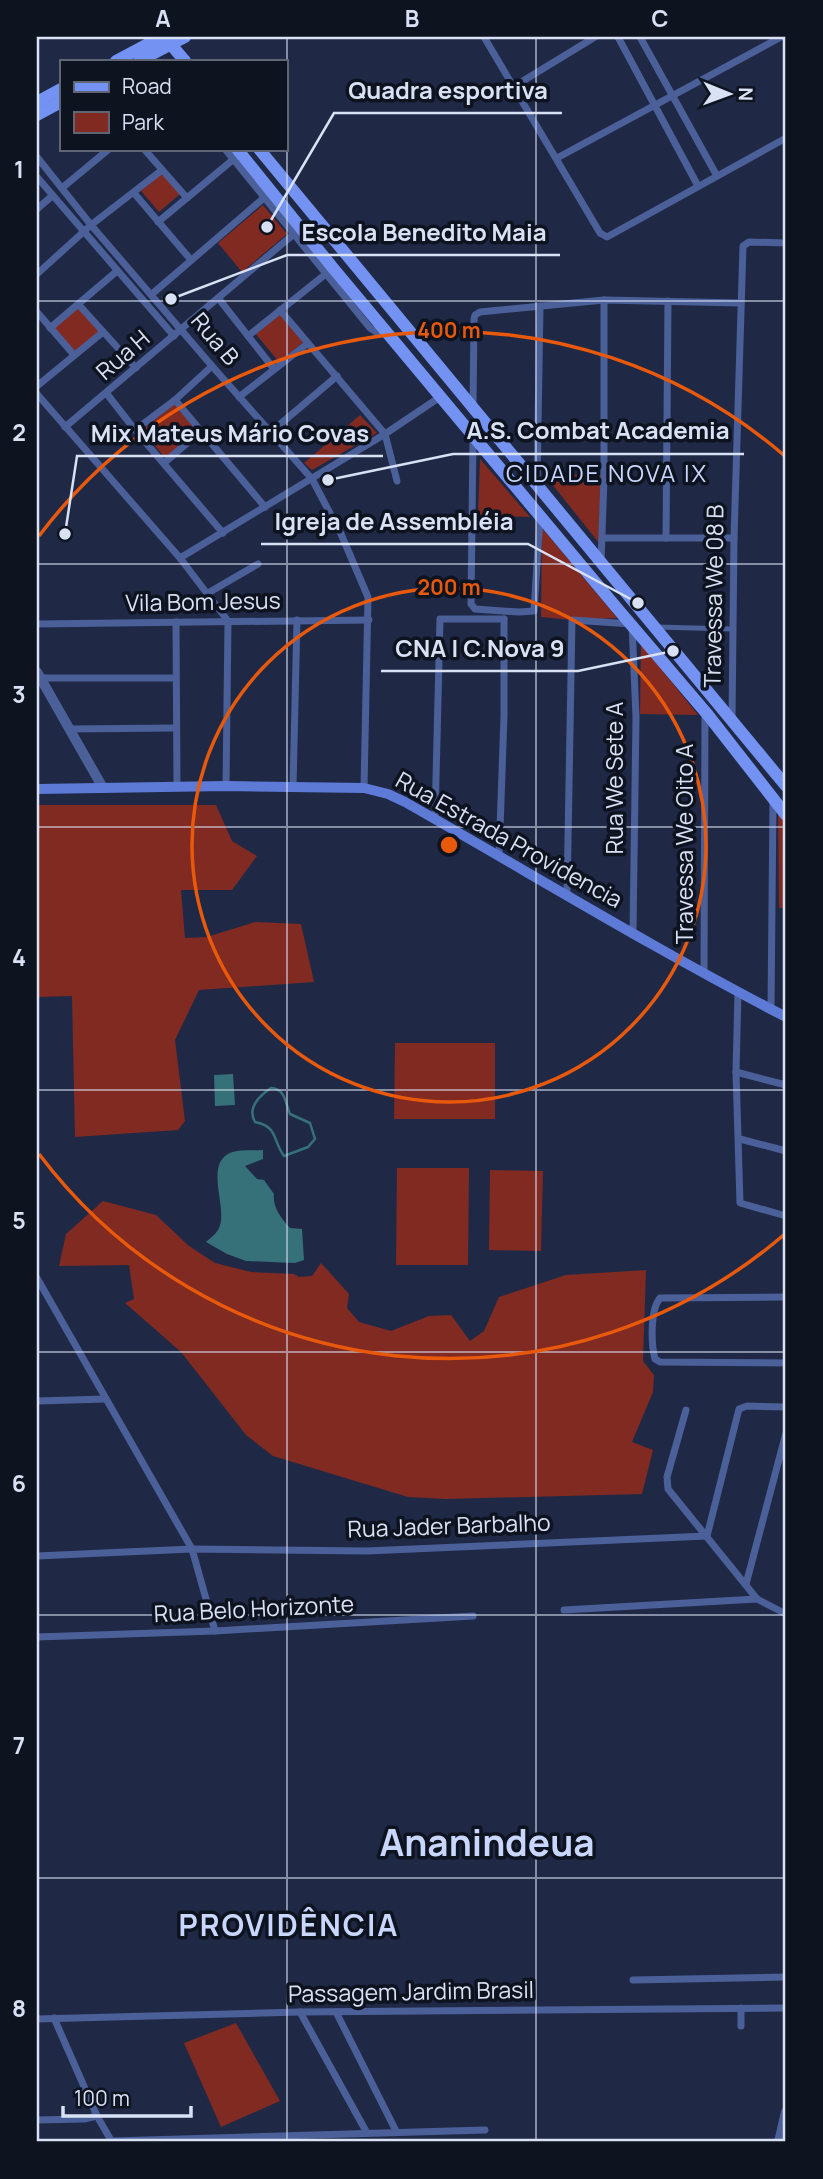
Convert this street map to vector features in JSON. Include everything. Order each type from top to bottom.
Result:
[{"type":"main road","points":[[119,60],[186,37]]},
{"type":"main road","points":[[140,60],[159,44]]},
{"type":"main road","points":[[159,44],[183,60]]},
{"type":"main road","points":[[37,102],[60,90]]},
{"type":"main road","points":[[37,115],[60,103]]},
{"type":"main road","points":[[260,150],[786,786]]},
{"type":"main road","points":[[237,154],[329,271],[385,331],[632,624],[786,815]]},
{"type":"main road","points":[[385,331],[398,320]]},
{"type":"main road","points":[[632,624],[650,623]]},
{"type":"main road","name":"Rua Estrada Providencia","points":[[37,789],[226,786],[364,788],[388,794],[786,1017]]},
{"type":"main road","name":"Rua Estrada Providencia","points":[[771,1009],[786,1009]]},
{"type":"street","points":[[484,37],[600,233],[610,237],[786,138]]},
{"type":"street","points":[[513,86],[595,37]]},
{"type":"street","points":[[618,37],[698,186]]},
{"type":"street","points":[[640,37],[717,176]]},
{"type":"street","points":[[557,158],[781,37]]},
{"type":"street","points":[[62,188],[108,150]]},
{"type":"street","points":[[145,150],[187,198]]},
{"type":"street","points":[[159,222],[237,154]]},
{"type":"street","name":"Rua B","points":[[37,157],[91,225],[312,479],[341,534],[369,597],[364,788]]},
{"type":"street","points":[[37,274],[91,225],[162,170]]},
{"type":"street","name":"Rua B","points":[[37,177],[174,336]]},
{"type":"street","points":[[134,192],[191,260]]},
{"type":"street","points":[[152,294],[267,195]]},
{"type":"street","points":[[37,209],[52,196]]},
{"type":"street","name":"Rua H","points":[[65,427],[297,232]]},
{"type":"street","name":"Travessa We 08 B","points":[[732,721],[734,538],[743,246],[748,242],[786,243]]},
{"type":"street","points":[[50,328],[117,271]]},
{"type":"street","points":[[248,336],[329,271]]},
{"type":"street","points":[[219,299],[274,369]]},
{"type":"street","points":[[473,409],[475,315],[487,311],[604,300],[741,303]]},
{"type":"street","points":[[601,562],[604,300]]},
{"type":"street","points":[[666,538],[668,301]]},
{"type":"street","points":[[79,305],[136,368]]},
{"type":"street","points":[[537,486],[540,306]]},
{"type":"street","points":[[280,310],[385,434],[397,481]]},
{"type":"street","points":[[37,312],[74,355]]},
{"type":"street","points":[[37,386],[103,332]]},
{"type":"street","points":[[239,397],[307,344]]},
{"type":"street","points":[[135,430],[212,366]]},
{"type":"street","points":[[271,432],[337,376]]},
{"type":"street","points":[[37,394],[180,558],[228,621],[226,786]]},
{"type":"street","points":[[107,394],[222,533]]},
{"type":"street","points":[[180,558],[385,434],[440,397]]},
{"type":"street","points":[[174,400],[265,507]]},
{"type":"street","points":[[163,463],[201,431]]},
{"type":"street","points":[[473,436],[471,604],[475,610],[502,615]]},
{"type":"street","points":[[435,819],[440,619],[531,612],[536,605],[540,516]]},
{"type":"street","points":[[602,538],[734,538]]},
{"type":"street","points":[[208,593],[258,564]]},
{"type":"street","points":[[499,857],[504,716],[502,615]]},
{"type":"street","points":[[293,787],[297,620]]},
{"type":"street","name":"Vila Bom Jesus","points":[[37,624],[369,620]]},
{"type":"street","points":[[567,895],[572,620],[632,624]]},
{"type":"street","points":[[176,622],[177,786]]},
{"type":"street","points":[[650,623],[732,629]]},
{"type":"street","name":"Rua We Sete A","points":[[632,624],[636,717],[633,933]]},
{"type":"street","points":[[39,675],[175,678]]},
{"type":"street","points":[[39,675],[103,788]]},
{"type":"street","name":"Travessa We Oito A","points":[[704,973],[705,718],[708,715]]},
{"type":"street","points":[[70,729],[176,728]]},
{"type":"street","points":[[771,1009],[774,801]]},
{"type":"street","points":[[738,992],[736,1072],[740,1203],[786,1216]]},
{"type":"street","points":[[736,1072],[786,1085]]},
{"type":"street","points":[[740,1139],[786,1151]]},
{"type":"street","points":[[37,1278],[192,1549],[215,1631]]},
{"type":"street","points":[[786,1297],[663,1298],[657,1301],[654,1311],[654,1356],[657,1361],[786,1363]]},
{"type":"street","points":[[37,1401],[106,1399]]},
{"type":"street","points":[[707,1536],[739,1409],[747,1406],[786,1407]]},
{"type":"street","points":[[686,1410],[667,1485],[757,1600]]},
{"type":"street","points":[[746,1584],[786,1433]]},
{"type":"street","name":"Rua Jader Barbalho","points":[[37,1556],[192,1549],[367,1551],[707,1536]]},
{"type":"street","points":[[564,1611],[757,1600],[786,1614]]},
{"type":"street","name":"Rua Belo Horizonte","points":[[37,1637],[215,1631],[473,1616]]},
{"type":"street","points":[[633,1980],[786,1977]]},
{"type":"street","points":[[741,2008],[741,2026]]},
{"type":"street","name":"Passagem Jardim Brasil","points":[[37,2018],[300,2012],[786,2008]]},
{"type":"street","points":[[300,2012],[367,2133]]},
{"type":"street","points":[[336,2012],[396,2132]]},
{"type":"street","points":[[54,2018],[97,2116],[112,2141],[323,2138],[367,2133],[485,2130]]},
{"type":"street","points":[[779,2142],[786,2112]]},
{"type":"street","points":[[37,2120],[84,2119],[97,2116]]},
{"type":"green space","points":[[162,173],[180,194],[159,212],[141,191]]},
{"type":"green space","points":[[263,205],[287,234],[242,272],[218,243]]},
{"type":"green space","points":[[80,301],[104,329],[76,354],[51,326]]},
{"type":"green space","points":[[283,310],[307,339],[279,362],[255,333]]},
{"type":"green space","points":[[174,404],[198,432],[166,459],[142,430]]},
{"type":"green space","points":[[360,415],[377,433],[312,470],[304,463]]},
{"type":"green space","points":[[480,459],[530,517],[478,515]]},
{"type":"green space","points":[[544,474],[601,475],[599,543]]},
{"type":"green space","points":[[542,528],[617,618],[572,620],[541,617]]},
{"type":"green space","points":[[641,644],[698,715],[640,714]]},
{"type":"green space","points":[[37,805],[216,805],[232,841],[257,856],[232,890],[181,890],[185,938],[207,937],[255,922],[301,924],[314,982],[199,990],[175,1040],[185,1121],[178,1130],[75,1137],[72,996],[37,997]]},
{"type":"green space","points":[[778,813],[786,821],[786,908],[779,908]]},
{"type":"green space","points":[[395,1043],[495,1043],[495,1119],[394,1119]]},
{"type":"green space","points":[[397,1168],[469,1168],[468,1265],[396,1265]]},
{"type":"green space","points":[[490,1170],[543,1171],[541,1251],[489,1250]]},
{"type":"green space","points":[[103,1201],[156,1215],[189,1246],[215,1263],[251,1272],[294,1274],[299,1277],[312,1276],[321,1263],[349,1294],[347,1308],[359,1322],[391,1331],[429,1316],[451,1315],[470,1341],[484,1331],[499,1297],[566,1275],[646,1270],[643,1361],[654,1375],[653,1392],[632,1442],[653,1450],[642,1494],[446,1499],[408,1497],[273,1456],[246,1435],[181,1352],[125,1303],[134,1299],[129,1265],[59,1266],[66,1234]]},
{"type":"green space","points":[[236,2023],[280,2101],[221,2127],[184,2043]]},
{"type":"shaded area","points":[[233,1074],[235,1105],[215,1106],[214,1075]]},
{"type":"shaded area","points":[[263,1150],[263,1159],[245,1166],[257,1179],[264,1180],[274,1194],[278,1212],[290,1228],[302,1229],[304,1260],[295,1263],[246,1261],[206,1242],[217,1232],[221,1222],[218,1167],[222,1159],[234,1152]]},
{"type":"waterway","points":[[271,1088],[280,1091],[290,1114],[310,1123],[315,1139],[308,1147],[284,1156],[272,1131],[255,1122],[253,1107],[271,1088]]},
{"type":"place","name":"Quadra esportiva","points":[[267,227]]},
{"type":"place","name":"Escola Benedito Maia","points":[[171,299]]},
{"type":"place","name":"A.S. Combat Academia","points":[[328,480]]},
{"type":"place","name":"Mix Mateus Mário Covas","points":[[65,534]]},
{"type":"place","name":"Igreja de Assembléia","points":[[638,603]]},
{"type":"place","name":"CNA | C.Nova 9","points":[[673,651]]},
{"type":"district","name":"CIDADE NOVA IX","points":[[607,474]]},
{"type":"district","name":"Ananindeua","points":[[487,1843]]},
{"type":"district","name":"PROVIDÊNCIA","points":[[289,1926]]}]
